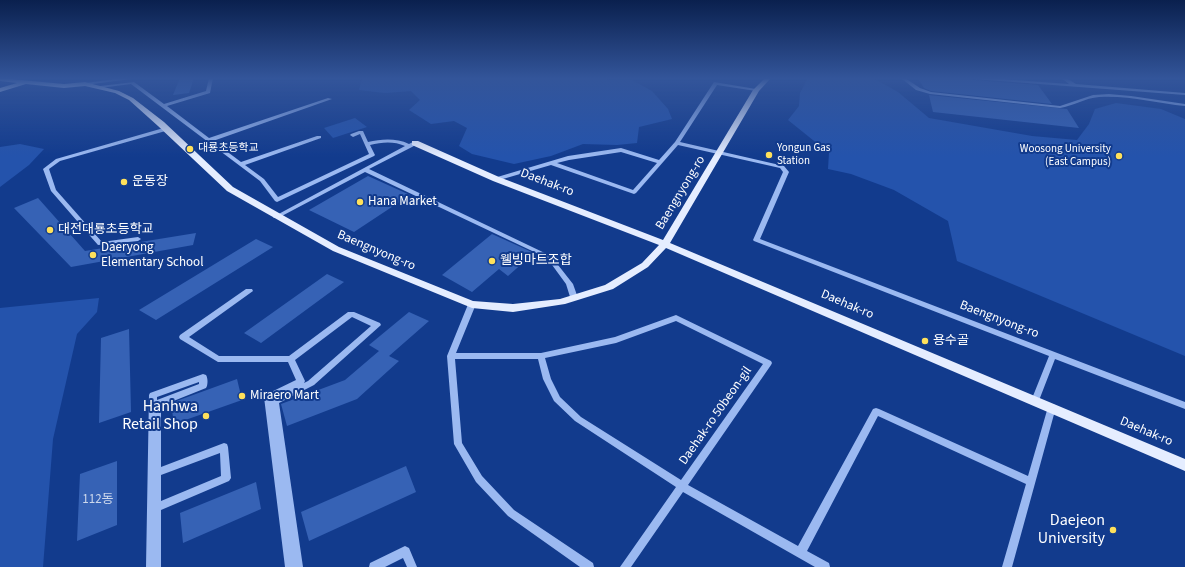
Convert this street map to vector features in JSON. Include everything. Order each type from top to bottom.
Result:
[{"type":"main road","name":"Baengnyong-ro","points":[[137,104],[230,189],[276,217],[336,249],[472,304],[513,308],[560,302],[609,287],[645,265],[665,244],[748,104]]},
{"type":"main road","name":"Daehak-ro","points":[[412,144],[496,179],[665,244],[1052,407],[1185,465]]},
{"type":"street","points":[[162,106],[167,104]]},
{"type":"street","points":[[209,140],[314,104]]},
{"type":"street","points":[[552,164],[634,192],[677,143],[702,104]]},
{"type":"street","points":[[1036,104],[1060,107],[1072,104]]},
{"type":"street","points":[[162,106],[262,180],[277,200],[372,155],[361,132],[354,135]]},
{"type":"street","points":[[138,239],[100,244],[54,190],[46,169],[58,160],[167,130]]},
{"type":"street","points":[[241,164],[319,136]]},
{"type":"street","points":[[367,144],[380,141],[393,141],[412,144]]},
{"type":"street","points":[[677,143],[720,153]]},
{"type":"street","points":[[276,217],[412,144]]},
{"type":"street","name":"Daehak-ro","points":[[496,179],[552,164],[568,158],[621,150],[660,162]]},
{"type":"street","name":"Baengnyong-ro","points":[[720,153],[782,167],[786,172],[756,240],[1053,355]]},
{"type":"street","points":[[366,170],[549,257],[569,284],[574,298]]},
{"type":"street","points":[[249,291],[183,337],[218,359],[290,359],[351,314],[377,325],[311,383],[275,401],[298,567]]},
{"type":"street","points":[[472,304],[451,356],[458,444],[479,479],[511,513],[589,567]]},
{"type":"street","name":"Daehak-ro 50beon-gil","points":[[451,356],[541,356],[616,340],[676,318],[768,363],[625,567]]},
{"type":"street","points":[[1035,401],[1053,355],[1185,406]]},
{"type":"street","name":"Daehak-ro 50beon-gil","points":[[541,356],[547,379],[558,399],[578,419],[682,486],[825,567]]},
{"type":"street","points":[[290,359],[302,381],[268,397],[290,567]]},
{"type":"street","points":[[151,567],[152,395],[203,377],[203,386],[158,404],[156,567]]},
{"type":"street","points":[[1007,567],[1052,407]]},
{"type":"street","points":[[800,552],[876,411],[1030,481]]},
{"type":"street","points":[[157,473],[224,447],[226,478],[157,507]]},
{"type":"street","points":[[374,567],[405,551],[412,567]]},
{"type":"shaded area","points":[[415,104],[664,104],[668,109],[672,119],[639,127],[637,143],[617,145],[583,144],[551,156],[514,164],[472,154],[459,146],[467,128],[454,121],[431,124],[409,110]]},
{"type":"shaded area","points":[[799,104],[913,104],[929,118],[1032,136],[1077,140],[1089,124],[1095,109],[1111,104],[1127,104],[1161,109],[1185,119],[1185,356],[957,261],[948,221],[894,190],[851,174],[828,169],[829,153],[788,120]]},
{"type":"shaded area","points":[[355,118],[367,127],[333,138],[324,128]]},
{"type":"shaded area","points":[[20,144],[44,149],[29,165],[0,187],[0,147]]},
{"type":"shaded area","points":[[99,298],[97,312],[77,334],[53,439],[43,567],[0,567],[0,308]]},
{"type":"building","points":[[931,104],[1022,104],[1067,109],[1079,128],[933,112]]},
{"type":"building","name":"Hana Market","points":[[368,176],[410,195],[354,232],[309,210]]},
{"type":"building","points":[[38,198],[85,251],[196,233],[193,245],[71,267],[14,208]]},
{"type":"building","name":"웰빙마트조합","points":[[492,234],[534,253],[508,276],[499,269],[472,292],[442,275]]},
{"type":"building","points":[[256,239],[273,247],[156,320],[139,310]]},
{"type":"building","points":[[327,274],[344,282],[261,343],[244,333]]},
{"type":"building","points":[[409,312],[429,321],[389,356],[399,361],[357,399],[287,426],[281,404],[345,380],[379,351],[369,345]]},
{"type":"building","points":[[129,329],[131,412],[99,423],[101,338]]},
{"type":"building","points":[[237,379],[242,400],[174,424],[171,403]]},
{"type":"building","points":[[117,461],[117,525],[77,541],[80,474]]},
{"type":"building","points":[[406,466],[416,492],[309,541],[301,512]]},
{"type":"building","points":[[256,482],[261,509],[183,543],[180,513]]},
{"type":"place","name":"대룡초등학교","points":[[190,149]]},
{"type":"place","name":"Yongun Gas Station","points":[[769,155]]},
{"type":"place","name":"Woosong University (East Campus)","points":[[1119,156]]},
{"type":"place","name":"운동장","points":[[124,182]]},
{"type":"place","name":"Hana Market","points":[[360,202]]},
{"type":"place","name":"대전대룡초등학교","points":[[50,230]]},
{"type":"place","name":"Daeryong Elementary School","points":[[93,255]]},
{"type":"place","name":"웰빙마트조합","points":[[492,261]]},
{"type":"place","name":"용수골","points":[[925,341]]},
{"type":"place","name":"Miraero Mart","points":[[242,396]]},
{"type":"place","name":"Hanhwa Retail Shop","points":[[206,416]]},
{"type":"place","name":"Daejeon University","points":[[1113,530]]}]
